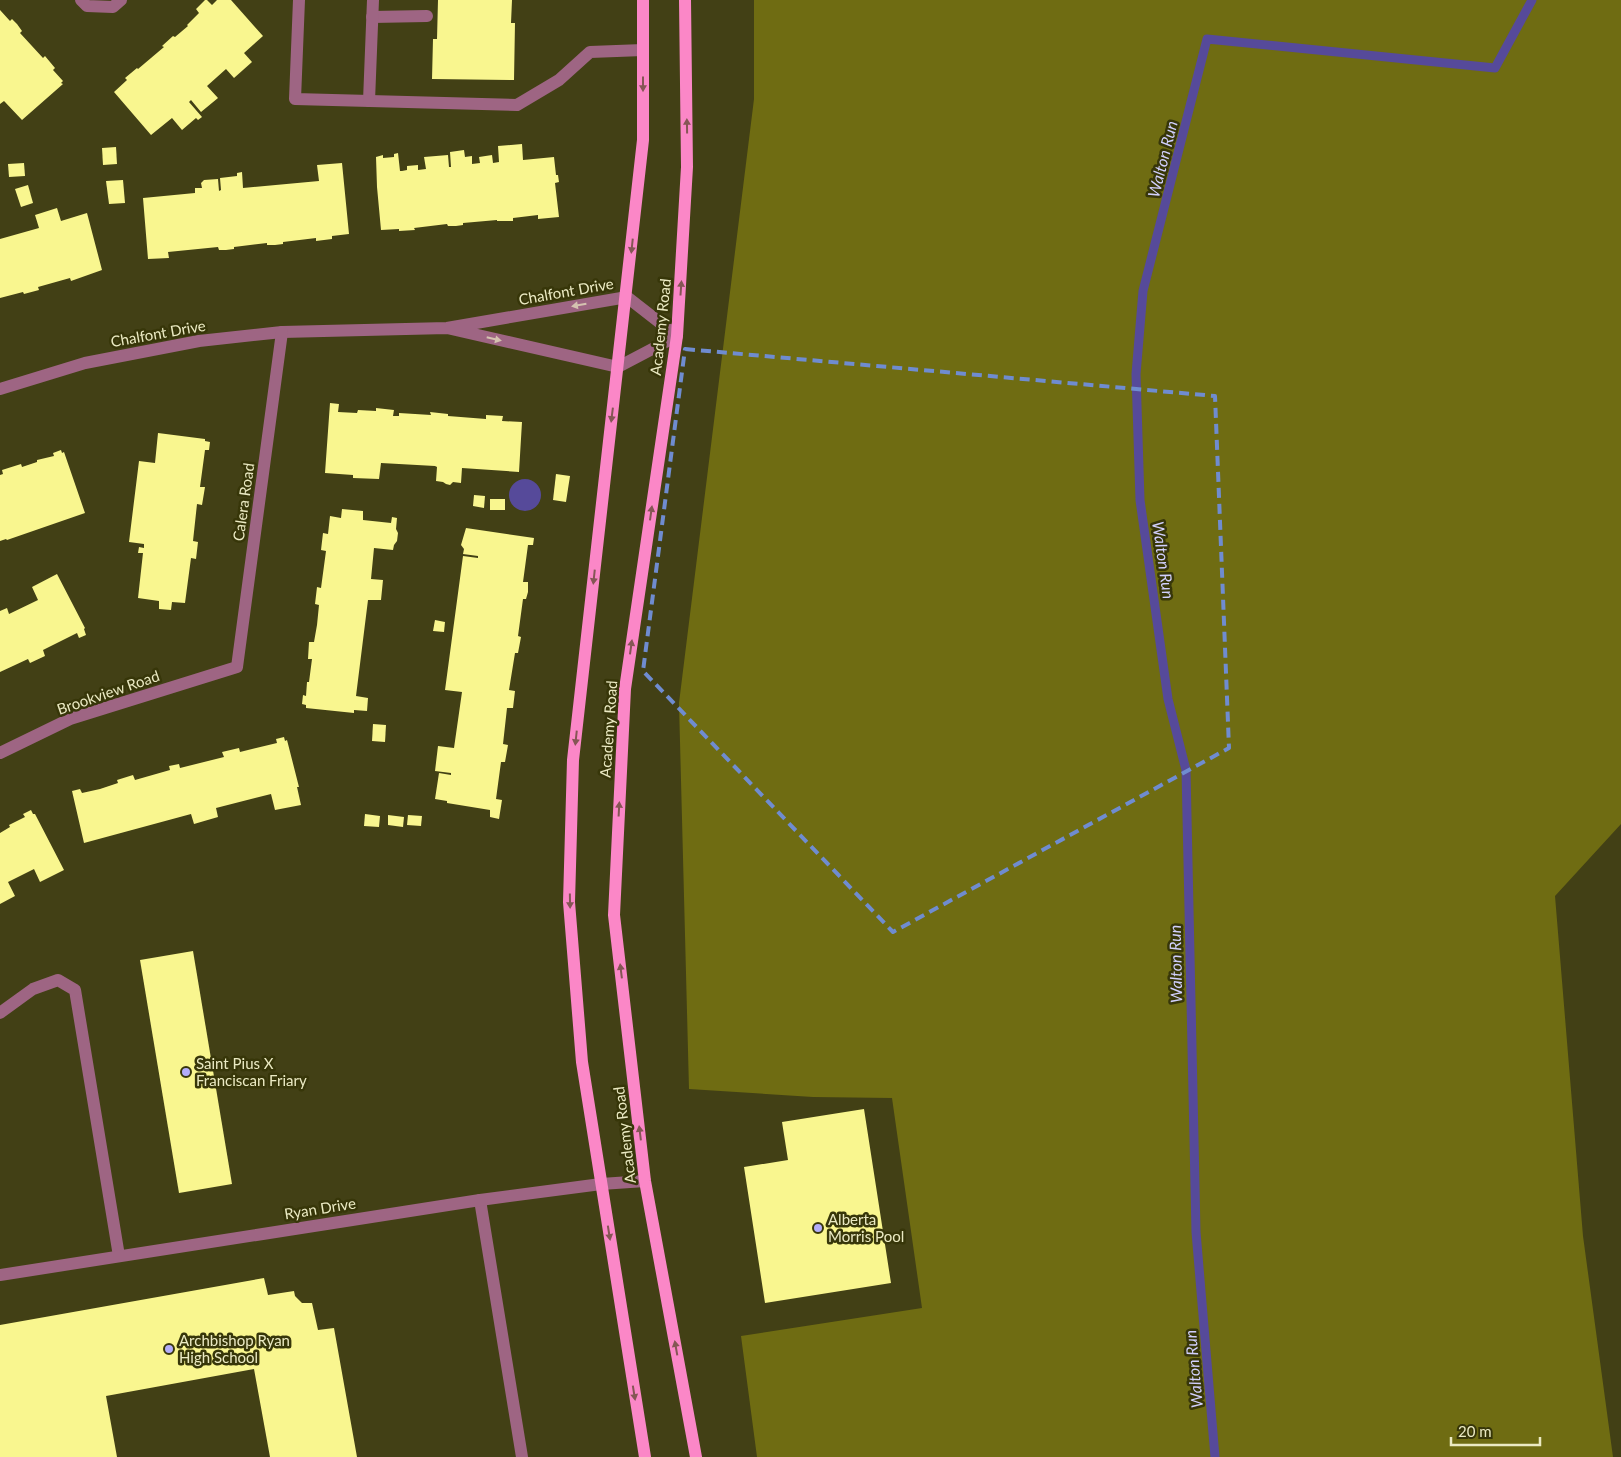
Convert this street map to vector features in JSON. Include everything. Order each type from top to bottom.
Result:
[{"type":"main road","name":"Academy Road","points":[[643,0],[643,140],[627,297],[573,760],[569,902],[582,1062],[645,1457]]},
{"type":"main road","name":"Academy Road","points":[[685,0],[687,167],[677,336],[625,689],[614,915],[645,1181],[696,1457]]},
{"type":"street","points":[[84,3],[113,7],[120,0]]},
{"type":"street","points":[[299,0],[295,100],[517,105],[559,80],[590,52],[643,50]]},
{"type":"street","points":[[369,101],[373,0]]},
{"type":"street","points":[[372,16],[427,16]]},
{"type":"street","name":"Chalfont Drive","points":[[0,389],[85,362],[199,341],[282,332],[446,328],[627,297],[677,336]]},
{"type":"street","name":"Chalfont Drive","points":[[446,328],[618,367]]},
{"type":"street","name":"Calera Road","points":[[230,669],[237,667],[282,332]]},
{"type":"street","points":[[618,367],[677,336]]},
{"type":"street","name":"Brookview Road","points":[[0,753],[70,719],[230,669]]},
{"type":"street","points":[[0,1014],[33,989],[58,980],[75,990],[119,1256]]},
{"type":"street","name":"Ryan Drive","points":[[0,1275],[480,1200],[601,1184],[645,1181]]},
{"type":"street","points":[[480,1200],[522,1457]]},
{"type":"highlighted area","points":[[685,349],[1215,396],[1229,748],[893,932],[643,671]]},
{"type":"shaded area","points":[[754,0],[1621,0],[1621,824],[1555,896],[1583,1236],[1613,1457],[757,1457],[741,1336],[922,1308],[892,1098],[813,1097],[689,1089],[679,703],[754,99]]},
{"type":"shaded area","points":[[525,479],[537,483],[541,495],[537,507],[525,511],[513,507],[509,495],[513,483]]},
{"type":"building","points":[[205,0],[212,5],[217,0],[231,0],[263,36],[244,53],[252,62],[234,78],[226,69],[207,86],[218,98],[201,112],[191,100],[189,102],[202,117],[198,120],[196,118],[182,130],[172,118],[151,135],[114,92],[127,80],[125,78],[164,47],[162,46],[173,36],[175,37],[188,26],[199,13],[196,9]]},
{"type":"building","points":[[438,0],[512,0],[511,23],[515,23],[514,80],[432,79],[433,39],[437,39]]},
{"type":"building","points":[[0,10],[10,21],[12,19],[17,24],[22,31],[20,33],[43,58],[45,56],[55,68],[53,70],[63,81],[61,83],[63,84],[22,120],[4,101],[0,104]]},
{"type":"building","points":[[522,144],[523,160],[554,157],[556,175],[558,175],[559,182],[555,183],[559,217],[538,219],[538,215],[513,218],[513,221],[497,220],[463,223],[463,225],[456,226],[448,226],[447,224],[414,228],[415,230],[381,230],[376,157],[383,155],[383,158],[394,157],[394,154],[398,153],[400,171],[407,170],[407,166],[418,165],[418,170],[426,169],[424,157],[448,155],[449,167],[451,167],[450,152],[464,150],[465,157],[472,156],[472,164],[480,163],[479,157],[492,155],[493,163],[499,162],[498,146]]},
{"type":"building","points":[[116,147],[117,164],[103,165],[102,148]]},
{"type":"building","points":[[24,163],[25,176],[9,177],[8,164]]},
{"type":"building","points":[[342,163],[349,234],[332,236],[332,239],[316,241],[316,238],[283,242],[283,244],[275,245],[267,245],[267,243],[234,247],[234,249],[226,250],[219,250],[218,247],[168,252],[169,258],[148,259],[143,198],[195,193],[195,188],[202,188],[201,183],[204,180],[218,179],[219,191],[221,190],[220,178],[237,176],[237,173],[242,172],[243,188],[319,181],[317,165]]},
{"type":"building","points":[[123,180],[125,203],[109,204],[106,181]]},
{"type":"building","points":[[28,185],[33,203],[21,207],[15,189]]},
{"type":"building","points":[[57,208],[61,221],[87,213],[102,270],[71,281],[70,278],[38,287],[39,290],[0,298],[0,239],[39,228],[35,215]]},
{"type":"building","points":[[330,403],[339,404],[338,412],[376,411],[376,408],[394,410],[393,416],[399,416],[399,413],[431,415],[430,412],[448,414],[448,416],[486,419],[486,415],[503,416],[502,421],[522,422],[519,472],[462,468],[461,483],[453,482],[450,485],[436,481],[437,467],[435,466],[381,463],[379,479],[353,478],[353,475],[325,473]]},
{"type":"building","points":[[158,433],[205,439],[205,441],[210,442],[209,450],[205,450],[200,487],[205,487],[202,505],[197,504],[193,541],[198,542],[196,559],[191,558],[185,603],[172,602],[171,610],[159,609],[159,601],[138,598],[143,553],[138,553],[139,547],[144,548],[144,544],[129,542],[139,461],[155,463]]},
{"type":"building","points":[[61,450],[62,453],[64,452],[85,513],[0,541],[0,475],[3,474],[2,470],[21,464],[22,467],[37,462],[37,460],[54,456],[53,453]]},
{"type":"building","points":[[556,474],[570,476],[566,502],[553,500]]},
{"type":"building","points":[[474,495],[485,496],[484,508],[473,506]]},
{"type":"building","points":[[490,499],[505,499],[505,510],[490,510]]},
{"type":"building","points":[[342,509],[363,511],[363,520],[391,523],[392,517],[397,518],[396,529],[398,533],[393,550],[374,548],[371,579],[383,580],[381,600],[368,600],[356,696],[368,698],[367,711],[354,710],[354,713],[306,708],[306,705],[302,704],[303,695],[306,696],[312,659],[308,659],[309,642],[314,642],[317,625],[319,605],[315,604],[317,587],[321,588],[326,551],[321,550],[323,533],[328,534],[330,516],[341,518]]},
{"type":"building","points":[[466,528],[534,538],[533,545],[528,545],[523,582],[528,582],[528,592],[526,599],[523,599],[518,636],[521,637],[518,653],[515,653],[509,690],[515,691],[513,708],[507,708],[503,744],[508,745],[505,762],[501,762],[496,799],[502,800],[499,819],[490,817],[490,810],[447,803],[447,801],[435,799],[439,773],[451,775],[451,773],[435,771],[438,746],[454,748],[462,692],[445,690],[463,556],[478,558],[478,556],[463,554],[464,549],[461,545]]},
{"type":"building","points":[[57,574],[85,628],[86,635],[79,638],[77,633],[43,650],[45,656],[30,663],[28,659],[0,672],[0,611],[7,608],[9,614],[38,600],[32,587]]},
{"type":"building","points":[[435,620],[445,622],[444,632],[433,631]]},
{"type":"building","points":[[373,724],[386,725],[385,742],[372,741]]},
{"type":"building","points":[[284,737],[285,741],[287,740],[299,787],[297,787],[301,805],[275,810],[271,794],[216,808],[218,817],[194,824],[191,814],[84,843],[72,791],[80,789],[82,793],[100,789],[118,783],[117,780],[133,775],[135,780],[170,770],[169,766],[179,764],[180,768],[224,757],[222,752],[239,748],[240,752],[277,743],[276,739]]},
{"type":"building","points":[[31,810],[35,814],[64,870],[40,882],[34,869],[8,882],[15,896],[0,904],[0,833],[10,827],[9,825],[25,817],[23,814]]},
{"type":"building","points":[[365,814],[380,816],[379,827],[364,826]]},
{"type":"building","points":[[388,815],[404,817],[403,827],[388,825]]},
{"type":"building","points":[[408,815],[422,816],[421,826],[407,825]]},
{"type":"building","name":"Saint Pius X Franciscan Friary","points":[[193,951],[232,1184],[179,1193],[140,960]]},
{"type":"building","name":"Alberta Morris Pool","points":[[864,1109],[891,1283],[765,1303],[744,1167],[788,1160],[782,1122]]},
{"type":"building","name":"Archbishop Ryan High School","points":[[264,1278],[268,1295],[294,1291],[295,1296],[302,1303],[312,1303],[318,1330],[334,1328],[357,1457],[270,1457],[254,1369],[106,1396],[117,1457],[0,1457],[0,1325]]},
{"type":"waterway","name":"Walton Run","points":[[1215,1457],[1196,1232],[1186,770],[1168,699],[1140,500],[1136,374],[1143,291],[1207,39],[1495,68],[1532,0]]},
{"type":"place","name":"Saint Pius X Franciscan Friary","points":[[186,1072]]},
{"type":"place","name":"Alberta Morris Pool","points":[[818,1228]]},
{"type":"place","name":"Archbishop Ryan High School","points":[[169,1349]]}]
